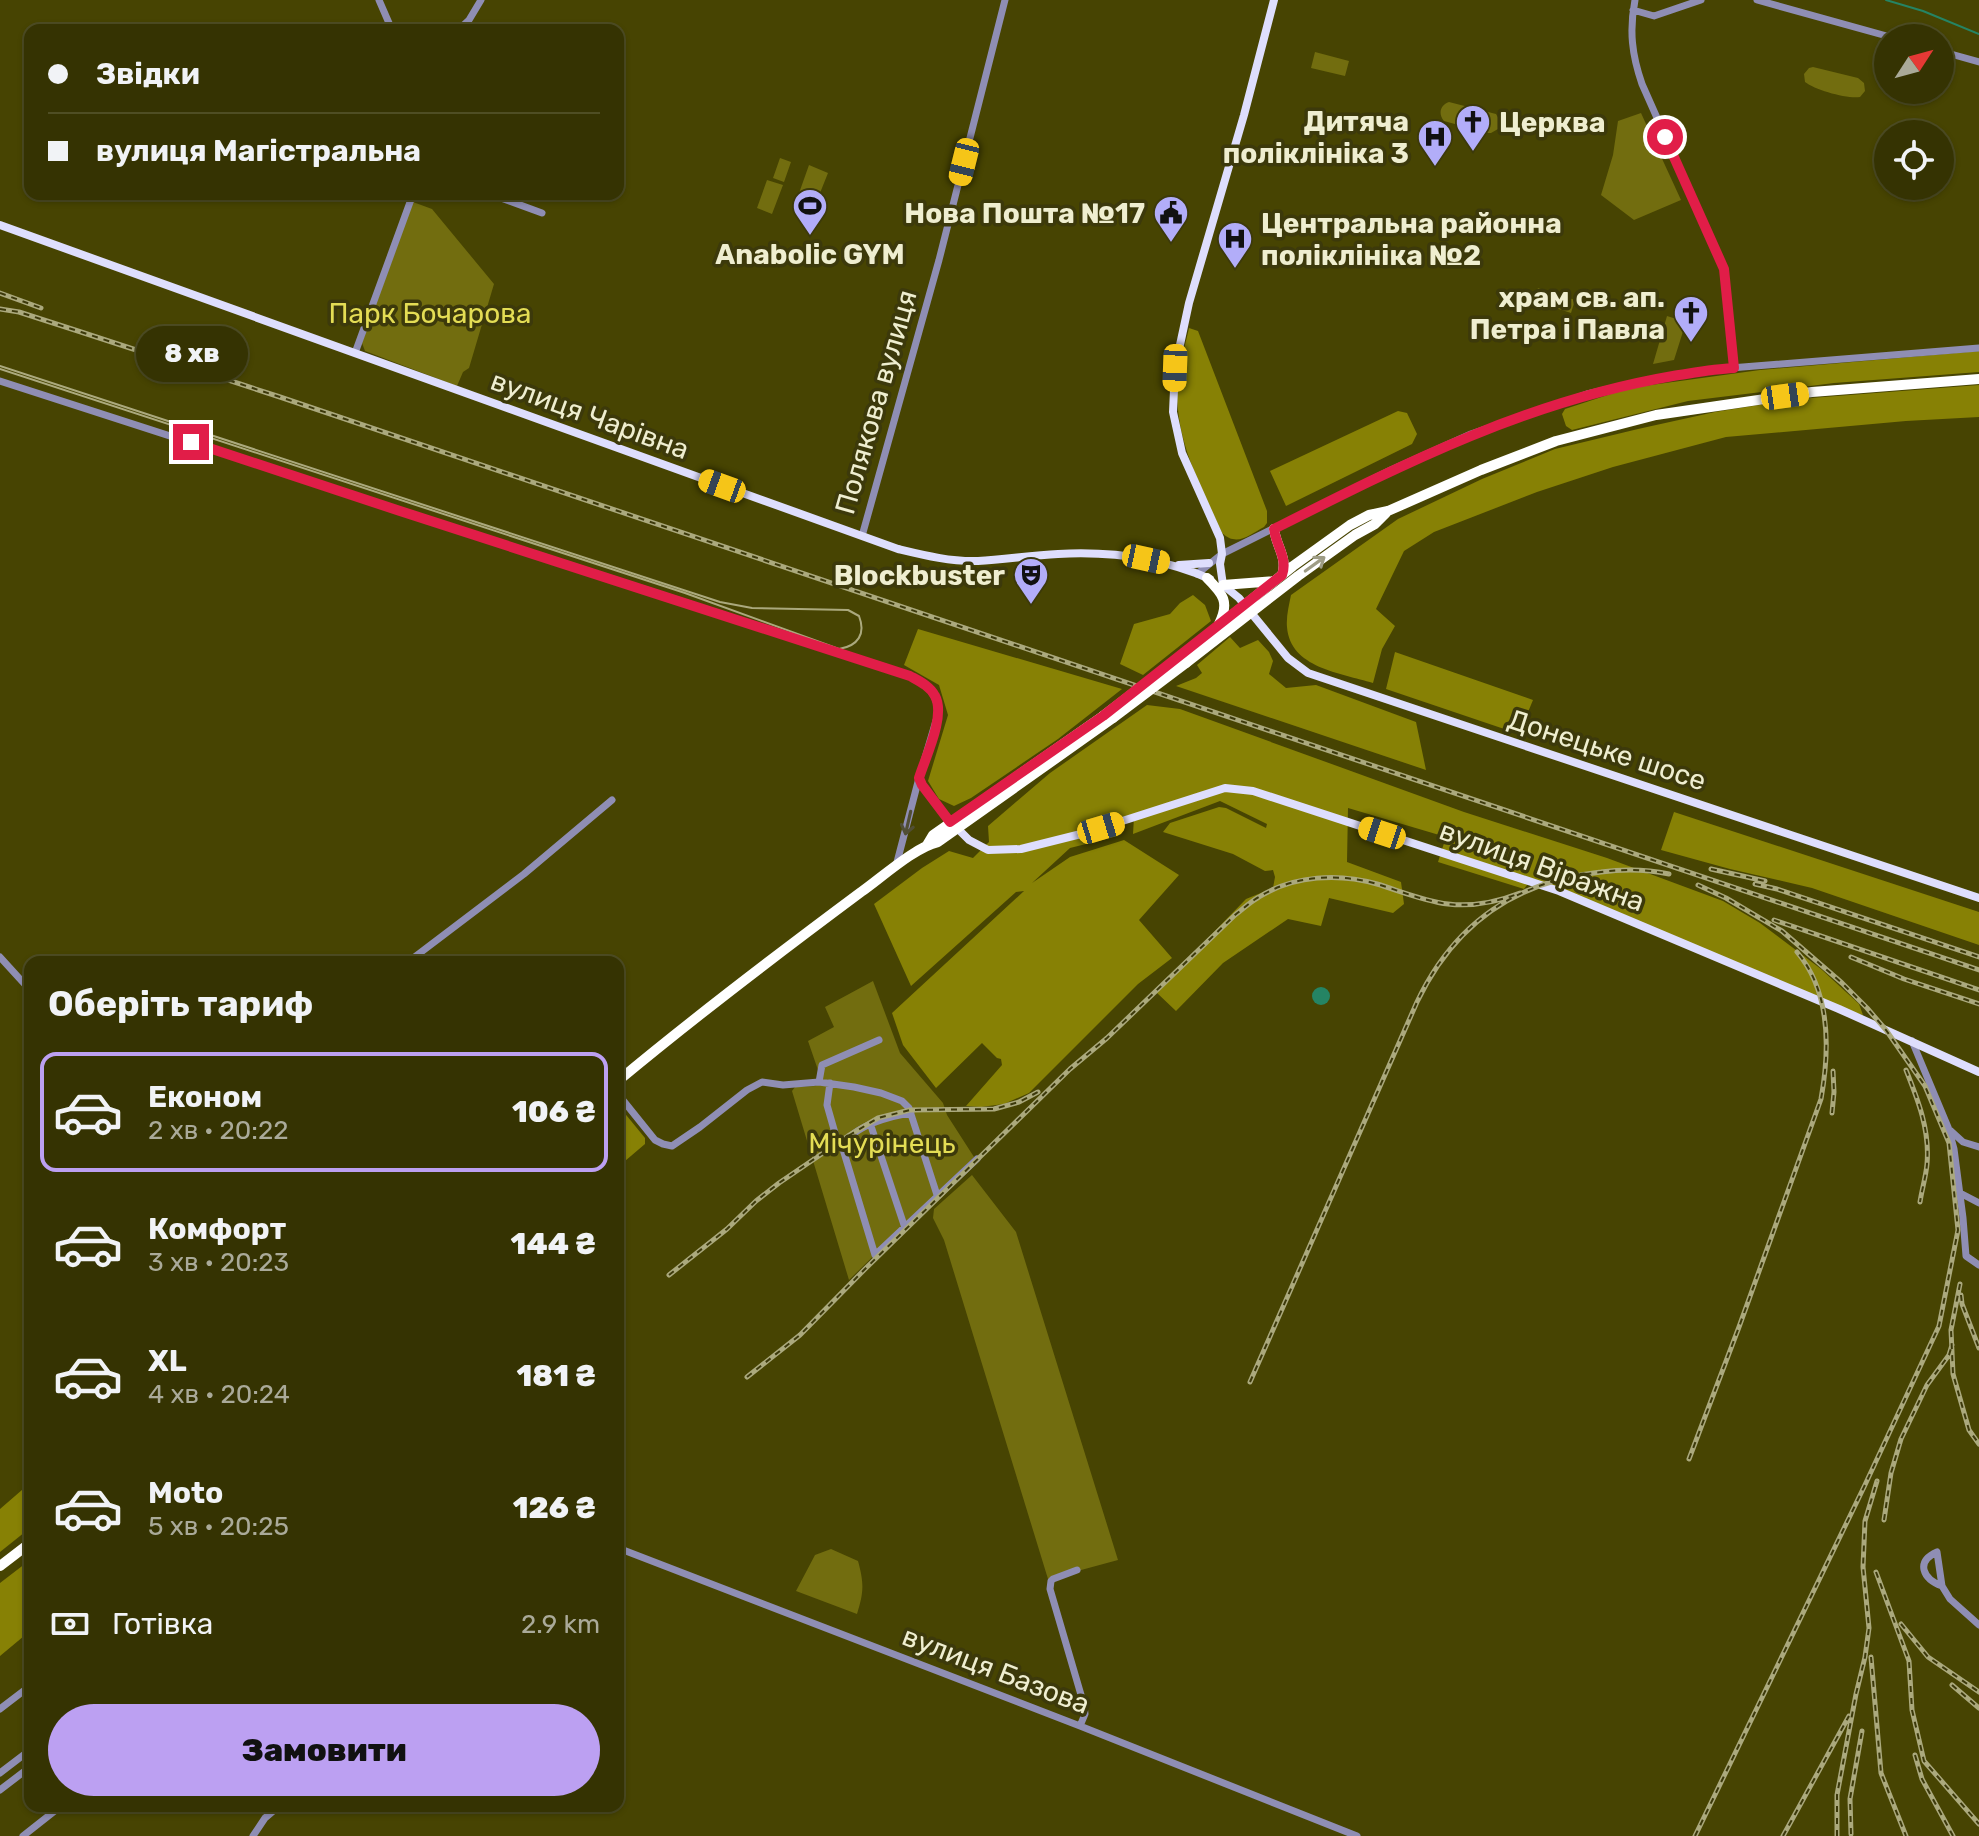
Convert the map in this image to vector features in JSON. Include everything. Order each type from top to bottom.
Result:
[{"type":"highway","points":[[624,1076],[896,867],[927,845],[938,842],[954,826],[1183,660],[1248,609],[1279,578],[1315,550],[1369,515],[1388,511],[1556,441],[1656,415],[1812,392],[1979,379]]},
{"type":"highway","points":[[1183,660],[1218,627],[1375,524],[1388,511]]},
{"type":"highway","points":[[1274,529],[1285,565],[1279,578]]},
{"type":"highway","points":[[1279,548],[1295,556],[1315,550]]},
{"type":"highway","points":[[1202,576],[1222,595],[1225,606],[1218,627]]},
{"type":"highway","points":[[1223,585],[1279,578]]},
{"type":"highway","points":[[0,1566],[24,1548]]},
{"type":"main road","points":[[1223,585],[1220,538],[1182,453],[1173,412],[1175,368],[1189,303],[1274,0]]},
{"type":"main road","name":"вулиця Чарівна","points":[[0,225],[898,549],[975,561],[1074,553],[1116,554],[1171,564],[1223,585]]},
{"type":"main road","points":[[1171,564],[1209,563]]},
{"type":"main road","name":"Донецьке шосе","points":[[1223,585],[1248,609],[1288,658],[1308,673],[1979,898]]},
{"type":"main road","name":"вулиця Віражна","points":[[954,826],[969,840],[988,850],[1021,849],[1225,788],[1253,791],[1559,891],[1823,1002],[1979,1072]]},
{"type":"street","points":[[379,0],[389,24]]},
{"type":"street","points":[[465,24],[481,0]]},
{"type":"street","name":"Полякова вулиця","points":[[862,536],[939,260],[1005,0]]},
{"type":"street","points":[[1635,0],[1631,26],[1634,59],[1642,84],[1724,269],[1734,368]]},
{"type":"street","points":[[1633,10],[1654,16],[1701,0]]},
{"type":"street","points":[[1757,0],[1874,32]]},
{"type":"street","points":[[1954,55],[1979,62]]},
{"type":"street","points":[[355,353],[411,200]]},
{"type":"street","points":[[506,200],[542,213]]},
{"type":"street","points":[[1202,576],[1209,563],[1222,554],[1391,470],[1471,434],[1587,394],[1644,381],[1734,368],[1979,348]]},
{"type":"street","points":[[0,381],[910,676],[925,684],[935,694],[939,706],[936,725],[896,867]]},
{"type":"street","name":"вулиця Віражна","points":[[919,778],[954,826]]},
{"type":"street","points":[[416,956],[524,874],[612,800]]},
{"type":"street","points":[[0,957],[24,983]]},
{"type":"street","points":[[819,1082],[822,1065],[879,1040]]},
{"type":"street","points":[[1912,1041],[1954,1149],[1966,1256],[1979,1265]]},
{"type":"street","points":[[624,1101],[655,1140],[672,1146],[762,1082],[783,1085],[830,1083],[881,1093],[907,1105],[937,1195]]},
{"type":"street","points":[[830,1083],[827,1105],[837,1140]]},
{"type":"street","points":[[911,1113],[880,1120],[847,1139],[842,1146],[875,1255],[977,1159]]},
{"type":"street","points":[[871,1126],[905,1228]]},
{"type":"street","points":[[1948,1127],[1963,1142],[1979,1147]]},
{"type":"street","points":[[1954,1149],[1963,1142]]},
{"type":"street","points":[[1960,1193],[1979,1203]]},
{"type":"street","name":"вулиця Базова","points":[[624,1550],[1357,1836]]},
{"type":"street","points":[[1077,1570],[1053,1579],[1050,1589],[1084,1705],[1085,1714],[1080,1726]]},
{"type":"street","points":[[1942,1586],[1950,1599],[1979,1625]]},
{"type":"street","points":[[0,1709],[24,1691]]},
{"type":"street","points":[[0,1773],[24,1755]]},
{"type":"street","points":[[0,1790],[24,1772]]},
{"type":"street","points":[[23,1836],[53,1812]]},
{"type":"street","points":[[253,1836],[272,1812]]},
{"type":"green space","points":[[1315,52],[1349,61],[1345,76],[1311,68]]},
{"type":"green space","points":[[1813,67],[1858,78],[1864,83],[1865,91],[1860,97],[1854,97],[1816,88],[1805,82],[1804,74]]},
{"type":"green space","points":[[1449,102],[1496,114],[1500,121],[1498,129],[1487,133],[1444,121],[1441,110]]},
{"type":"green space","points":[[1641,113],[1681,200],[1634,220],[1601,195],[1613,155],[1618,121]]},
{"type":"green space","points":[[780,158],[791,162],[784,182],[773,178]]},
{"type":"green space","points":[[809,165],[828,173],[816,203],[798,196]]},
{"type":"green space","points":[[767,180],[783,185],[772,214],[757,208]]},
{"type":"green space","name":"Парк Бочарова","points":[[413,202],[432,209],[494,284],[469,368],[463,372],[457,386],[365,351],[362,343]]},
{"type":"green space","points":[[1538,288],[1575,300],[1571,313],[1534,301]]},
{"type":"green space","points":[[1667,316],[1686,322],[1674,360],[1653,364]]},
{"type":"green space","name":"Мічурінець","points":[[873,981],[900,1053],[943,1103],[947,1115],[974,1157],[849,1280],[792,1091],[795,1087],[816,1086],[818,1070],[808,1041],[834,1027],[825,1007]]},
{"type":"green space","points":[[972,1175],[1016,1232],[1118,1560],[1048,1579],[944,1240],[933,1218],[934,1209]]},
{"type":"green space","points":[[831,1549],[858,1561],[862,1588],[857,1614],[796,1591],[815,1555]]},
{"type":"shaded area","points":[[1189,328],[1198,331],[1267,511],[1264,527],[1243,538],[1233,539],[1222,533],[1195,475],[1182,435],[1177,393]]},
{"type":"shaded area","points":[[1979,351],[1979,372],[1834,383],[1688,401],[1572,430],[1566,426],[1562,414],[1565,409],[1629,388],[1760,370]]},
{"type":"shaded area","points":[[1979,385],[1979,417],[1726,437],[1613,467],[1537,492],[1434,532],[1404,551],[1376,609],[1395,626],[1382,649],[1373,683],[1319,667],[1297,652],[1290,641],[1287,623],[1291,595],[1398,519],[1555,449],[1715,412],[1798,399]]},
{"type":"shaded area","points":[[1398,411],[1407,413],[1417,434],[1412,444],[1286,506],[1270,471]]},
{"type":"shaded area","points":[[1193,595],[1205,605],[1211,621],[1143,675],[1120,664],[1134,624],[1170,614]]},
{"type":"shaded area","points":[[918,629],[1122,689],[1058,739],[971,798],[954,806],[939,799],[928,781],[948,715],[939,685],[904,665]]},
{"type":"shaded area","points":[[1230,637],[1240,648],[1258,640],[1273,661],[1269,674],[1286,688],[1316,685],[1416,722],[1426,770],[1176,686],[1202,673],[1197,665]]},
{"type":"shaded area","points":[[1395,652],[1533,700],[1519,734],[1386,689]]},
{"type":"shaded area","points":[[1147,705],[1180,709],[1464,812],[1607,858],[1723,901],[1760,923],[1821,969],[1859,1004],[1863,1015],[1839,1009],[1530,881],[1524,889],[1438,862],[1446,837],[1348,808],[1347,862],[1401,882],[1404,904],[1393,913],[1329,898],[1321,926],[1288,919],[1223,963],[1176,1011],[1156,992],[1246,899],[1273,888],[1273,870],[1265,871],[1233,854],[1163,832],[1170,823],[1219,807],[1266,828],[1267,824],[1220,801],[1133,834],[1134,817],[1120,821],[1118,836],[1070,848],[1032,883],[1070,857],[1124,840],[1179,875],[1139,920],[1172,958],[1138,984],[1029,1093],[1004,1104],[966,1106],[1002,1065],[1001,1059],[982,1043],[936,1088],[903,1045],[892,1013],[1024,891],[1016,892],[911,986],[874,904],[949,851],[973,858],[989,842],[988,826],[1050,773]]},
{"type":"shaded area","points":[[1674,812],[1979,912],[1979,945],[1812,888],[1661,850]]},
{"type":"shaded area","points":[[1321,987],[1330,996],[1321,1005],[1312,996]]},
{"type":"shaded area","points":[[624,1112],[645,1138],[645,1144],[624,1162]]},
{"type":"shaded area","points":[[24,1488],[24,1533],[0,1552],[0,1509]]},
{"type":"shaded area","points":[[24,1565],[24,1636],[0,1656],[0,1583]]},
{"type":"waterway","points":[[1886,0],[1979,34]]},
{"type":"tram line","points":[[0,366],[720,602],[752,608],[848,610],[859,616],[861,634],[856,642],[839,649],[685,593],[0,369]]},
{"type":"railway","points":[[0,293],[41,308]]},
{"type":"railway","points":[[0,309],[19,312],[280,397],[1979,970]]},
{"type":"railway","points":[[1711,869],[1765,881]]},
{"type":"railway","points":[[1250,1382],[1417,1002],[1449,950],[1491,911],[1541,885],[1610,871],[1643,870],[1669,874]]},
{"type":"railway","points":[[747,1377],[800,1335],[1070,1069],[1256,899],[1287,884],[1332,877],[1362,880],[1448,904],[1485,903],[1520,893]]},
{"type":"railway","points":[[1755,884],[1979,957]]},
{"type":"railway","points":[[1695,1836],[1939,1326],[1958,1230],[1949,1143],[1925,1086],[1886,1030],[1842,983],[1782,931],[1698,885]]},
{"type":"railway","points":[[1774,920],[1979,990]]},
{"type":"railway","points":[[1689,1459],[1821,1099],[1826,1061],[1822,1003],[1808,968],[1797,952]]},
{"type":"railway","points":[[1851,957],[1979,1004]]},
{"type":"railway","points":[[1906,1070],[1919,1104],[1927,1139],[1927,1164],[1920,1202]]},
{"type":"railway","points":[[1832,1113],[1833,1071]]},
{"type":"railway","points":[[669,1275],[779,1183],[878,1118],[910,1110],[994,1109],[1019,1102],[1038,1092]]},
{"type":"railway","points":[[1960,1284],[1951,1330],[1953,1374],[1969,1430],[1979,1444]]},
{"type":"railway","points":[[1961,1295],[1979,1348]]},
{"type":"railway","points":[[1884,1520],[1891,1473],[1901,1439],[1927,1385],[1949,1355],[1952,1345]]},
{"type":"railway","points":[[1837,1836],[1837,1795],[1869,1628],[1863,1567],[1865,1521],[1877,1481]]},
{"type":"railway","points":[[1876,1572],[1909,1661],[1912,1710],[1924,1761],[1979,1824]]},
{"type":"railway","points":[[1901,1624],[1928,1657],[1979,1692]]},
{"type":"railway","points":[[1871,1657],[1881,1773],[1906,1836]]},
{"type":"railway","points":[[1952,1685],[1979,1708]]},
{"type":"railway","points":[[1783,1836],[1849,1716]]},
{"type":"railway","points":[[1851,1834],[1850,1799],[1862,1731]]},
{"type":"railway","points":[[1915,1755],[1922,1779],[1953,1836]]},
{"type":"place","name":"Церква","points":[[1473,153]]},
{"type":"place","name":"Дитяча поліклініка 3","points":[[1435,168]]},
{"type":"place","name":"Anabolic GYM","points":[[810,237]]},
{"type":"place","name":"Нова Пошта №17","points":[[1171,244]]},
{"type":"place","name":"Центральна районна поліклініка №2","points":[[1235,270]]},
{"type":"place","name":"храм св. ап. Петра і Павла","points":[[1691,344]]},
{"type":"place","name":"Blockbuster","points":[[1031,606]]},
{"type":"route","points":[[191,442],[910,676],[935,694],[939,706],[919,778],[950,822],[1103,716],[1282,575],[1284,559],[1274,529],[1391,470],[1525,414],[1587,394],[1644,381],[1734,368],[1724,269],[1665,137]]}]
